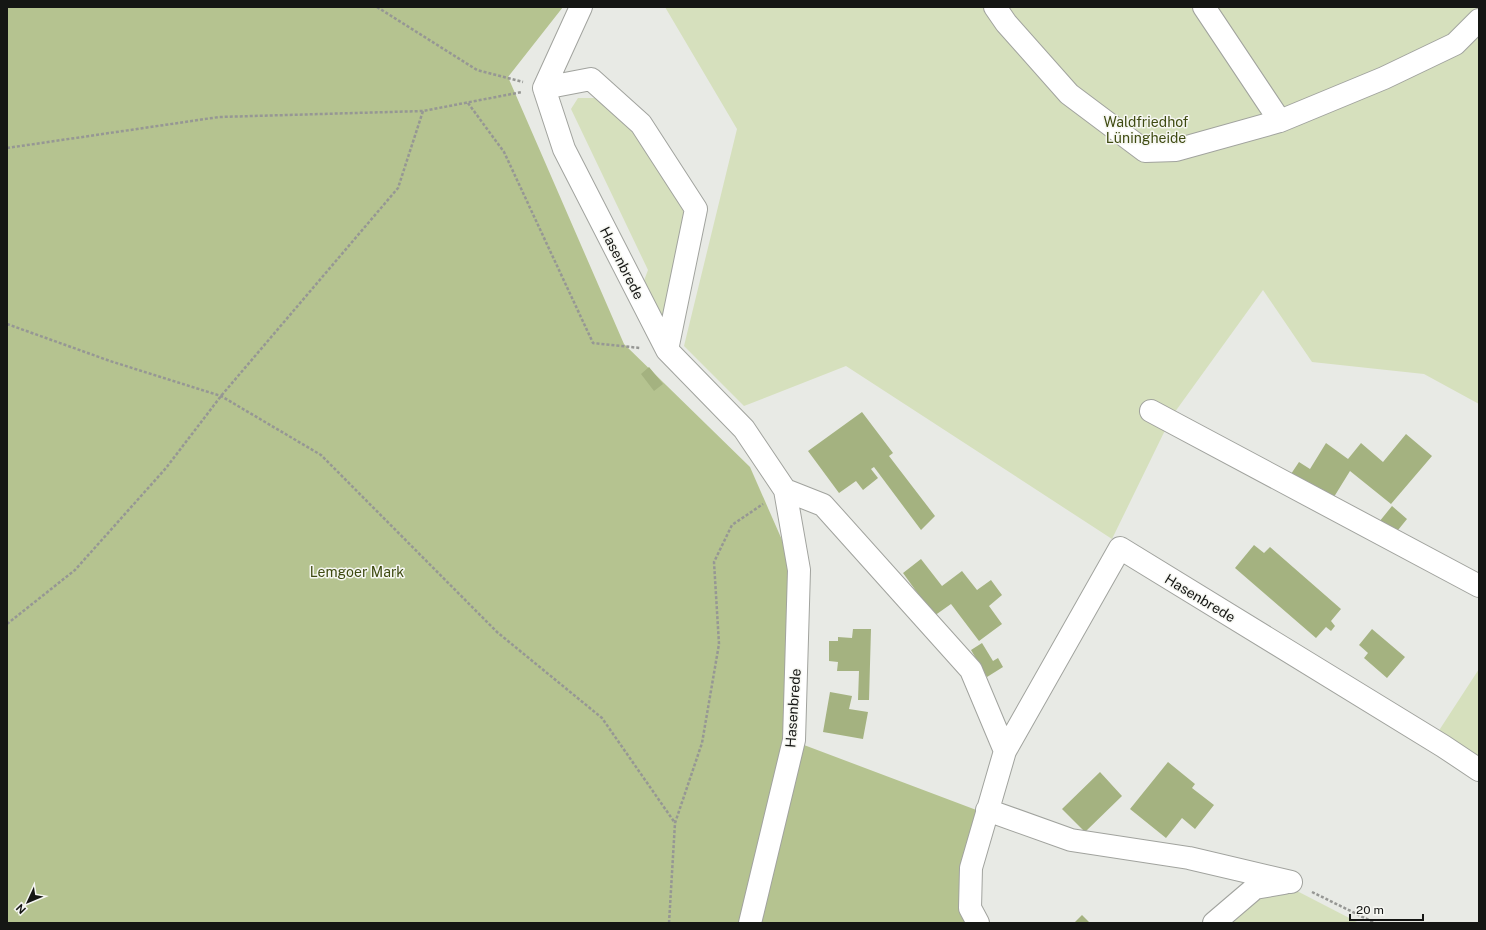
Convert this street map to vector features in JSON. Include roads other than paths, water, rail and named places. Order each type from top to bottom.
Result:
[{"type":"street","points":[[544,88],[581,7]]},
{"type":"street","points":[[995,7],[1006,23],[1069,94],[1145,151],[1176,150],[1280,121],[1384,78],[1455,44],[1479,20]]},
{"type":"street","points":[[1204,7],[1280,121]]},
{"type":"street","points":[[544,88],[591,79],[641,124],[696,209],[667,350]]},
{"type":"street","name":"Hasenbrede","points":[[544,88],[564,149],[667,350],[744,429],[786,490],[799,570],[794,740],[750,923]]},
{"type":"street","points":[[1151,411],[1479,586]]},
{"type":"street","points":[[786,490],[823,505],[971,670],[1004,751]]},
{"type":"street","name":"Hasenbrede","points":[[978,923],[970,908],[971,868],[1004,751],[1120,548],[1437,742],[1479,770]]},
{"type":"street","points":[[987,810],[1071,840],[1189,858],[1292,882],[1255,888],[1214,923]]},
{"type":"park label","name":"Waldfriedhof Lüningheide","points":[[1146,130]]},
{"type":"park label","name":"Lemgoer Mark","points":[[357,572]]}]
